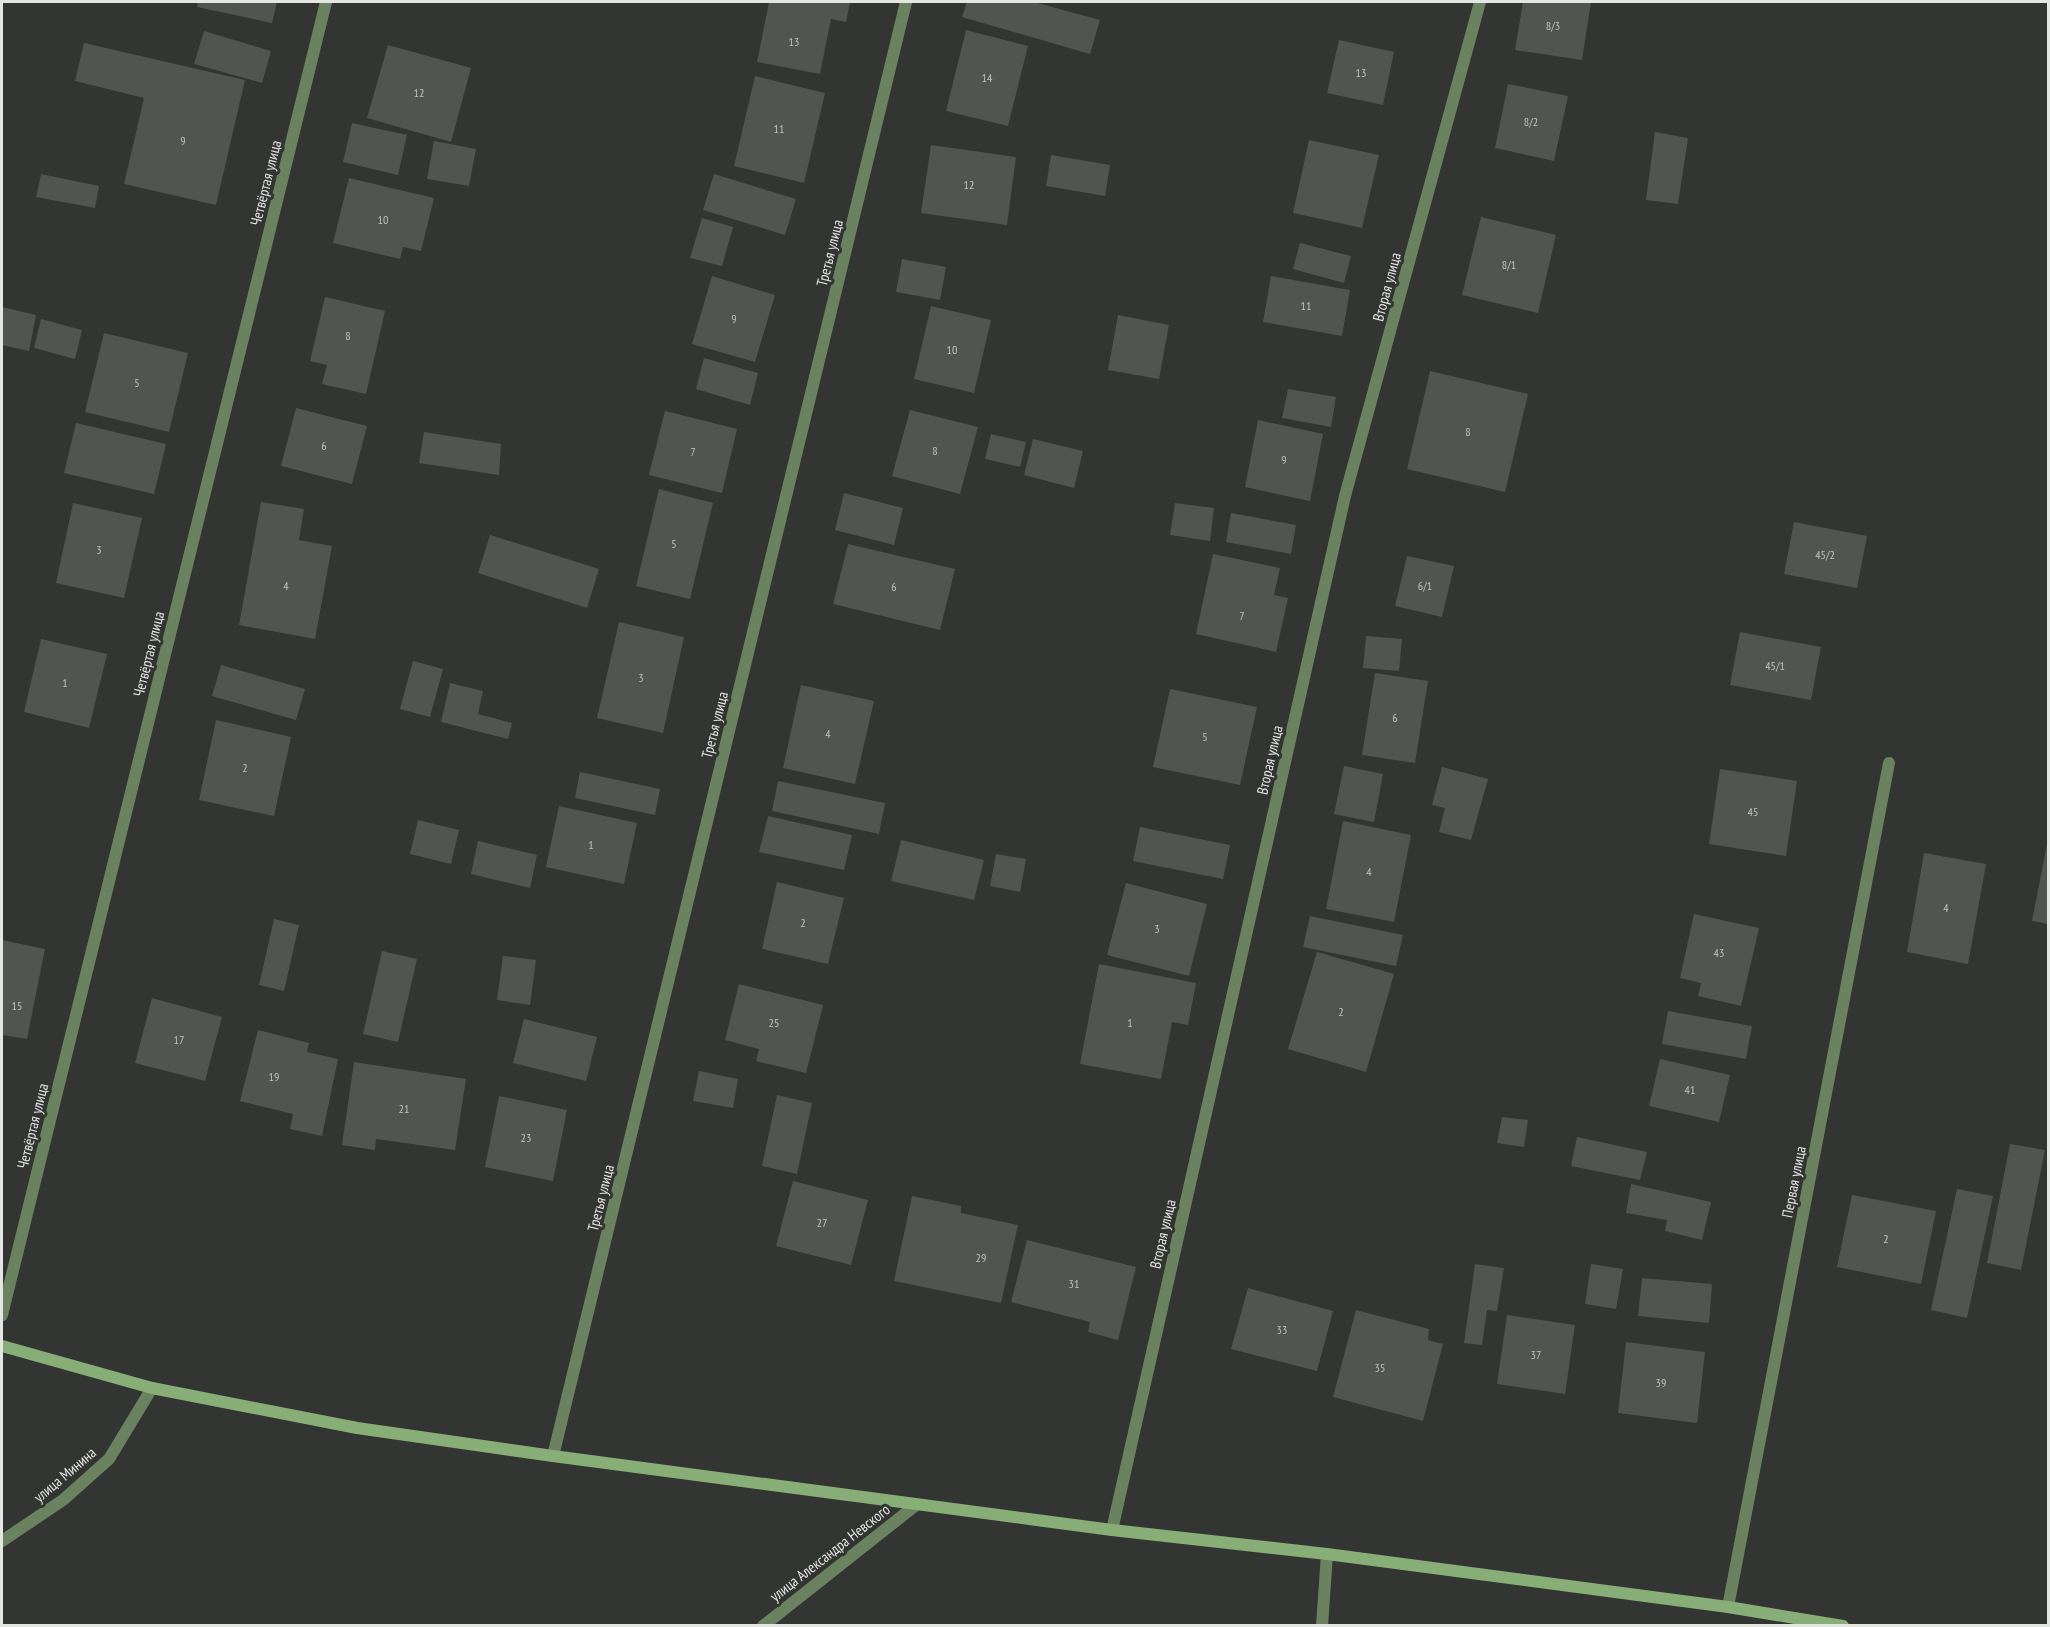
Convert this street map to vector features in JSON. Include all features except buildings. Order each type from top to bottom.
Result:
[{"type":"street","name":"Четвёртая улица","points":[[2,1315],[326,2]]},
{"type":"street","name":"Третья улица","points":[[553,1456],[906,2]]},
{"type":"street","name":"Вторая улица","points":[[1112,1530],[1345,496],[1480,2]]},
{"type":"street","name":"Первая улица","points":[[1728,1607],[1889,763]]},
{"type":"street","points":[[2,1346],[152,1388],[357,1428],[1112,1530],[1327,1554],[1728,1607],[1843,1626]]},
{"type":"street","name":"улица Минина","points":[[2,1541],[63,1500],[108,1459],[152,1388]]},
{"type":"street","name":"улица Александра Невского","points":[[763,1626],[916,1504]]},
{"type":"street","points":[[1322,1626],[1327,1554]]}]
